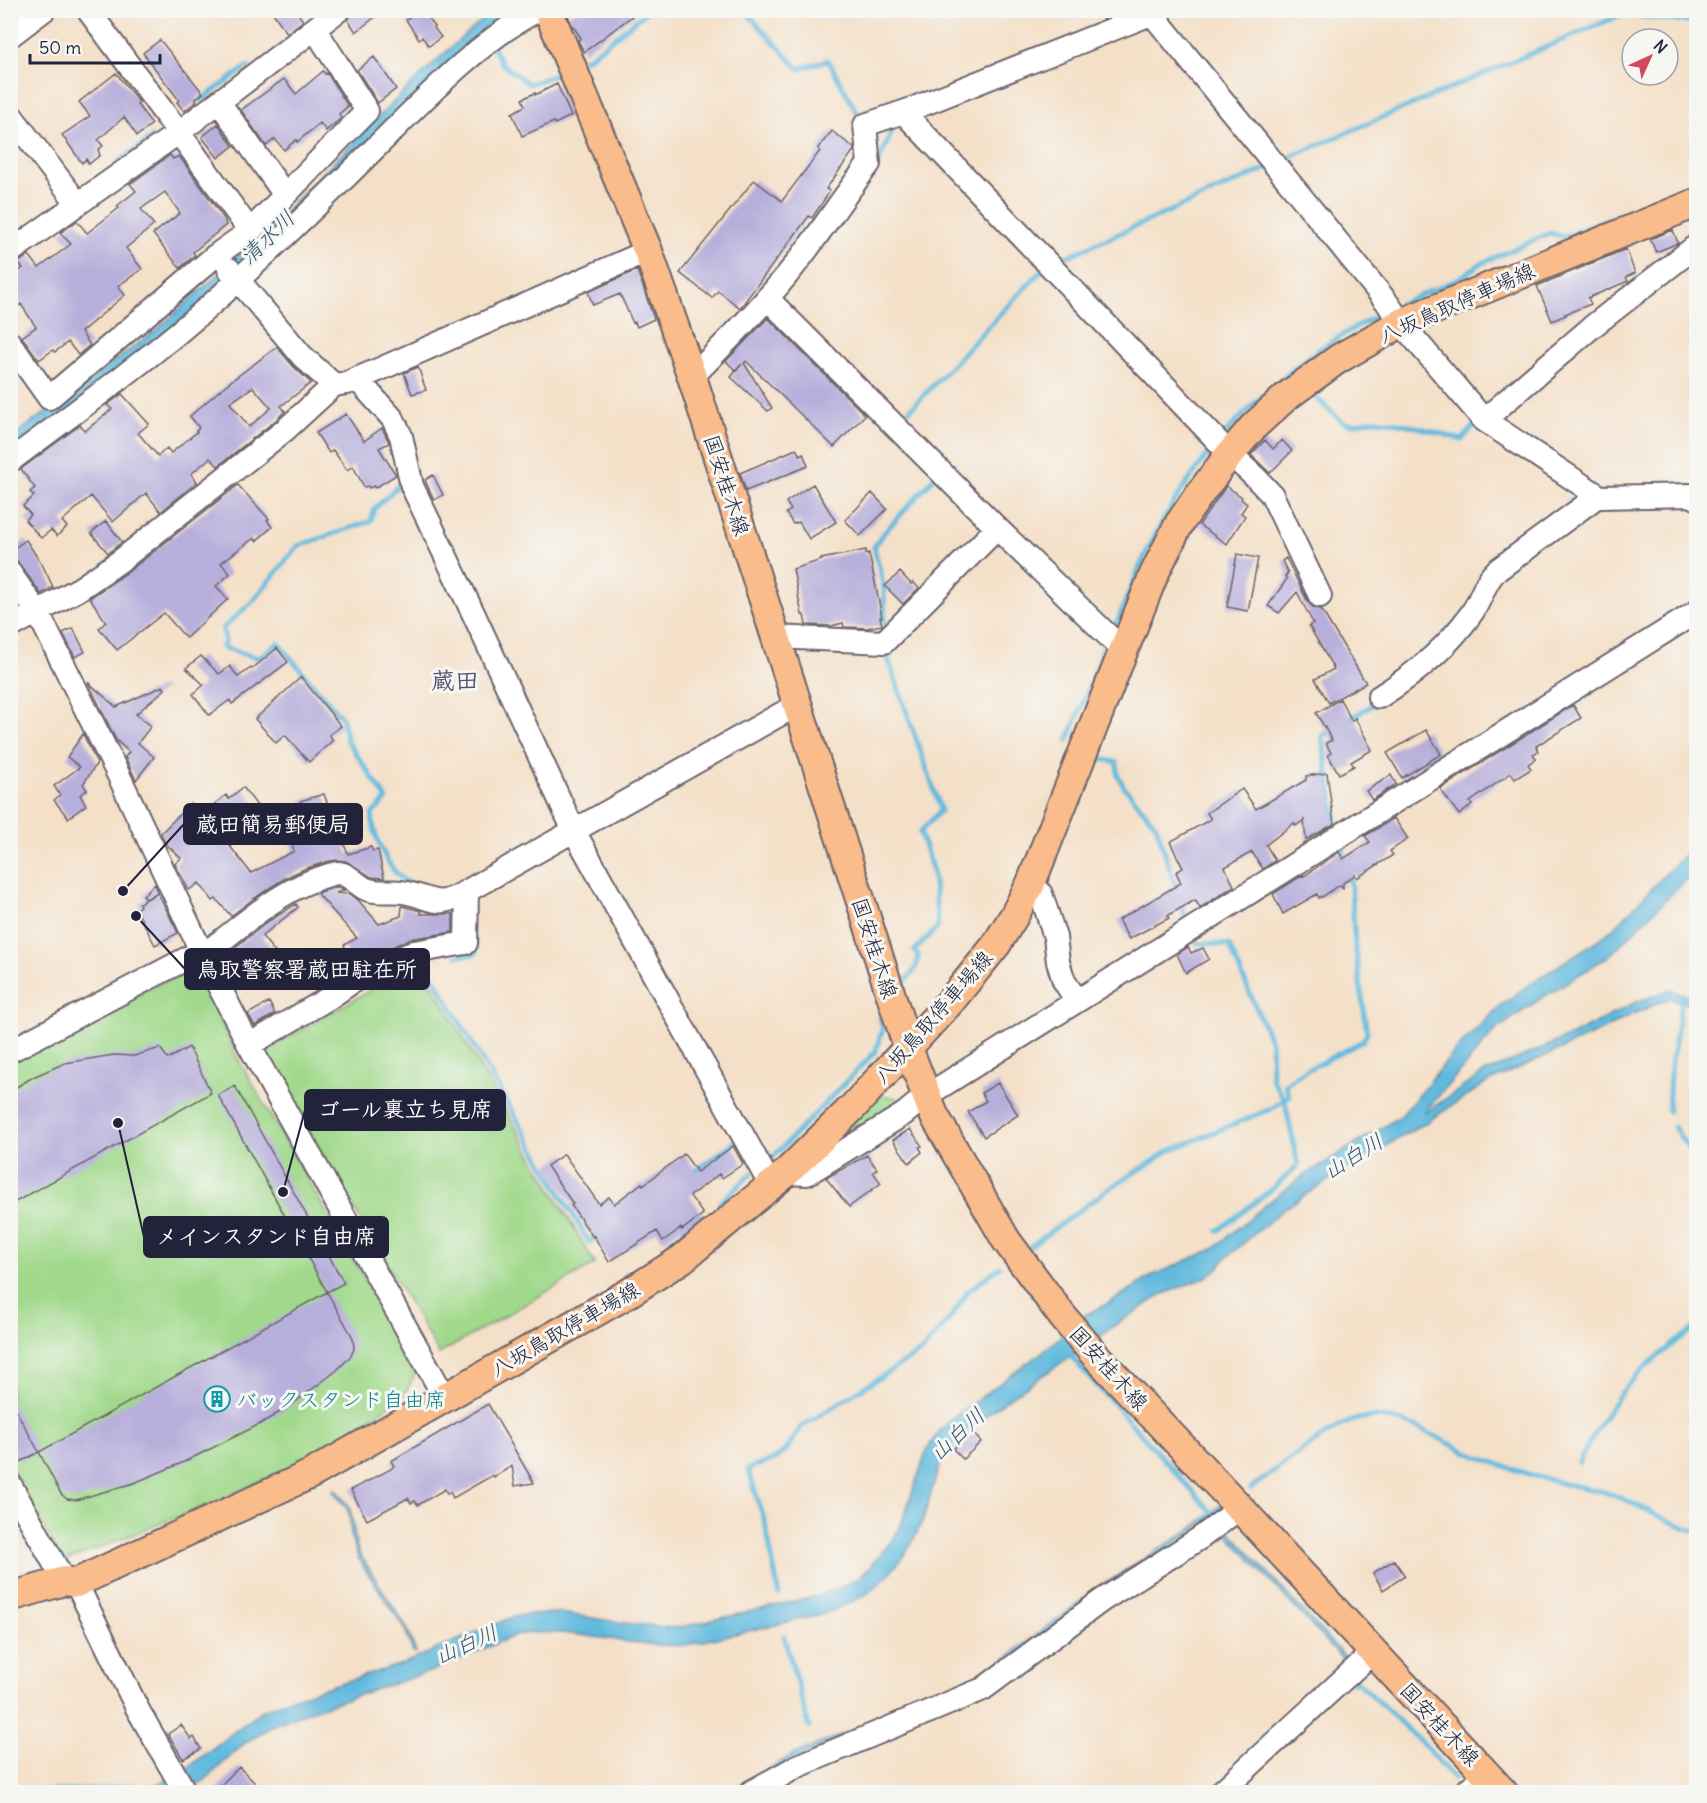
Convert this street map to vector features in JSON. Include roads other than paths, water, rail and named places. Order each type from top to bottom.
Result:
[{"type":"main road","name":"国安桂木線","points":[[548,10],[648,251],[692,377],[908,1048],[934,1115],[1006,1240],[1063,1317],[1495,1783]]},
{"type":"main road","name":"八坂鳥取停車場線","points":[[10,1598],[70,1582],[311,1474],[627,1294],[682,1260],[778,1180],[908,1048],[950,1002],[996,945],[1030,884],[1154,574],[1179,524],[1230,454],[1254,426],[1287,396],[1338,359],[1401,323],[1696,203]]},
{"type":"street","points":[[10,36],[44,10]]},
{"type":"street","points":[[88,10],[250,231]]},
{"type":"street","points":[[10,252],[178,133],[339,10]]},
{"type":"street","points":[[10,462],[193,322],[428,95],[494,36],[538,10]]},
{"type":"street","points":[[692,377],[795,265],[869,164],[865,125],[1154,12],[1386,301],[1401,323],[1484,420],[1600,497],[1694,495],[1696,498]]},
{"type":"street","points":[[10,343],[50,398],[215,256],[250,231],[367,111],[315,29]]},
{"type":"street","points":[[219,102],[285,195]]},
{"type":"street","points":[[903,112],[1272,495],[1320,596]]},
{"type":"street","points":[[10,114],[78,204]]},
{"type":"street","points":[[1484,420],[1593,326],[1696,246]]},
{"type":"street","points":[[10,627],[79,589],[120,561],[285,430],[334,385],[357,379],[648,251]]},
{"type":"street","points":[[215,256],[223,261],[302,356],[334,385]]},
{"type":"street","points":[[767,298],[997,528],[1123,650]]},
{"type":"street","points":[[357,379],[393,419],[401,436],[412,486],[574,831],[778,1180],[807,1174],[904,1114],[926,1096],[1696,612]]},
{"type":"street","points":[[1379,697],[1405,680],[1446,644],[1473,613],[1491,576],[1598,496]]},
{"type":"street","points":[[776,637],[884,642],[997,528]]},
{"type":"street","points":[[10,573],[38,612],[119,776],[202,953],[249,1045],[445,1398]]},
{"type":"street","points":[[10,1051],[202,953],[277,899],[310,882],[339,873],[374,892],[402,892],[432,901],[445,902],[797,705]]},
{"type":"street","points":[[1030,884],[1041,894],[1064,981],[1077,1001]]},
{"type":"street","points":[[249,1045],[329,998],[359,977],[386,964],[414,952],[466,943],[467,891]]},
{"type":"street","points":[[10,1484],[70,1582],[138,1710],[185,1792]]},
{"type":"street","points":[[751,1792],[798,1766],[983,1689],[1101,1601],[1200,1538],[1240,1508]]},
{"type":"street","points":[[1221,1792],[1372,1652]]},
{"type":"street","points":[[1466,1792],[1495,1783]]},
{"type":"water","name":"清水川","points":[[493,11],[528,11],[211,301],[11,456],[11,438],[155,331],[231,263],[230,261],[241,250],[244,251],[428,68]]},
{"type":"water","name":"山白川","points":[[1696,845],[1696,870],[1609,956],[1496,1030],[1426,1112],[1484,1073],[1570,1036],[1636,1002],[1669,990],[1696,997],[1696,1007],[1670,998],[1488,1082],[1285,1208],[1206,1277],[1161,1295],[1109,1329],[1087,1351],[1075,1354],[1009,1398],[968,1429],[946,1453],[923,1519],[912,1543],[888,1575],[863,1596],[823,1614],[686,1645],[643,1644],[559,1633],[516,1635],[429,1672],[300,1714],[270,1727],[245,1743],[203,1782],[187,1792],[113,1792],[158,1784],[187,1768],[261,1711],[292,1698],[402,1664],[512,1617],[560,1613],[673,1628],[818,1596],[838,1589],[858,1578],[899,1530],[928,1447],[942,1428],[953,1418],[1046,1349],[1085,1315],[1154,1275],[1213,1249],[1303,1176],[1401,1116],[1460,1045],[1500,1006],[1531,983],[1600,939],[1617,925]]},
{"type":"water","points":[[335,1489],[350,1510],[358,1551],[408,1630],[416,1653],[413,1653],[405,1629],[359,1560],[351,1537],[349,1513],[333,1491]]},
{"type":"water","points":[[1223,1503],[1226,1507],[978,1684],[792,1760],[738,1792],[729,1792],[790,1756],[978,1679],[1104,1584],[1191,1529]]},
{"type":"water","points":[[1227,1528],[1347,1659],[1344,1661],[1224,1531]]},
{"type":"waterway","points":[[583,60],[649,10]]},
{"type":"waterway","points":[[744,10],[799,69],[828,60],[861,120]]},
{"type":"waterway","points":[[1166,15],[1178,10]]},
{"type":"waterway","points":[[1281,161],[1623,14],[1696,23]]},
{"type":"waterway","points":[[492,45],[502,64],[529,84],[561,73]]},
{"type":"waterway","points":[[201,100],[248,66]]},
{"type":"waterway","points":[[878,164],[895,123]]},
{"type":"waterway","points":[[120,161],[152,137]]},
{"type":"waterway","points":[[1059,260],[1268,168]]},
{"type":"waterway","points":[[1400,304],[1456,280],[1480,264],[1550,233],[1563,237],[1696,184]]},
{"type":"waterway","points":[[903,417],[1042,270]]},
{"type":"waterway","points":[[1224,435],[1263,396],[1306,359],[1382,313]]},
{"type":"waterway","points":[[1317,399],[1339,419],[1349,424],[1374,420],[1385,421],[1418,427],[1462,440],[1474,425],[1478,427]]},
{"type":"waterway","points":[[1112,626],[1117,622],[1156,533],[1180,493],[1212,449]]},
{"type":"waterway","points":[[885,631],[884,587],[874,547],[882,535],[934,478]]},
{"type":"waterway","points":[[403,481],[374,509],[371,521],[298,546],[252,602],[223,628],[225,642],[222,647],[258,658],[278,643],[342,718],[347,741],[387,799],[372,814],[379,843],[395,872],[410,883]]},
{"type":"waterway","points":[[1068,740],[1104,646]]},
{"type":"waterway","points":[[884,647],[941,810],[920,832],[933,872],[938,927],[914,951],[918,955],[917,964],[901,985]]},
{"type":"waterway","points":[[1346,721],[1374,704]]},
{"type":"waterway","points":[[1333,729],[1322,736],[1337,828]]},
{"type":"waterway","points":[[1100,759],[1117,762],[1118,776],[1125,788],[1156,825],[1177,891]]},
{"type":"waterway","points":[[1344,845],[1345,863]]},
{"type":"waterway","points":[[1030,1247],[1111,1187],[1166,1152],[1273,1108],[1289,1096],[1285,1084],[1303,1072],[1363,1041],[1367,1033],[1348,872]]},
{"type":"waterway","points":[[1181,903],[1188,925]]},
{"type":"waterway","points":[[1192,937],[1197,943],[1229,945],[1271,1042],[1272,1078],[1285,1102],[1298,1165],[1277,1185],[1218,1231]]},
{"type":"waterway","points":[[457,956],[476,954],[476,943]]},
{"type":"waterway","points":[[427,958],[423,959],[589,1242],[601,1234]]},
{"type":"waterway","points":[[1692,992],[1696,993]]},
{"type":"waterway","points":[[1668,1111],[1670,1074],[1681,1003]]},
{"type":"waterway","points":[[773,1157],[876,1051],[883,1027],[880,1018]]},
{"type":"waterway","points":[[1674,1127],[1696,1161]]},
{"type":"waterway","points":[[691,1174],[736,1141]]},
{"type":"waterway","points":[[720,1203],[752,1173]]},
{"type":"waterway","points":[[669,1243],[703,1217]]},
{"type":"waterway","points":[[779,1594],[765,1522],[748,1469],[775,1459],[787,1449],[801,1427],[922,1351],[954,1313],[968,1291],[1000,1267]]},
{"type":"waterway","points":[[1579,1462],[1604,1417],[1627,1386],[1649,1363],[1696,1327]]},
{"type":"waterway","points":[[1066,1351],[1212,1513]]},
{"type":"waterway","points":[[1251,1488],[1337,1428],[1362,1418],[1378,1417],[1409,1424],[1467,1452],[1512,1469],[1624,1499],[1675,1524],[1696,1531]]},
{"type":"waterway","points":[[784,1636],[809,1727]]},
{"type":"waterway","points":[[1353,1683],[1356,1680],[1426,1747],[1454,1778]]},
{"type":"waterway","points":[[22,1792],[99,1790],[132,1785]]},
{"type":"place","name":"蔵田簡易郵便局","points":[[123,891]]},
{"type":"place","name":"鳥取警察署蔵田駐在所","points":[[136,916]]},
{"type":"place","name":"メインスタンド自由席","points":[[118,1123]]},
{"type":"place","name":"ゴール裏立ち見席","points":[[283,1192]]},
{"type":"place","name":"バックスタンド自由席","points":[[217,1399]]},
{"type":"district","name":"蔵田","points":[[455,680]]}]
